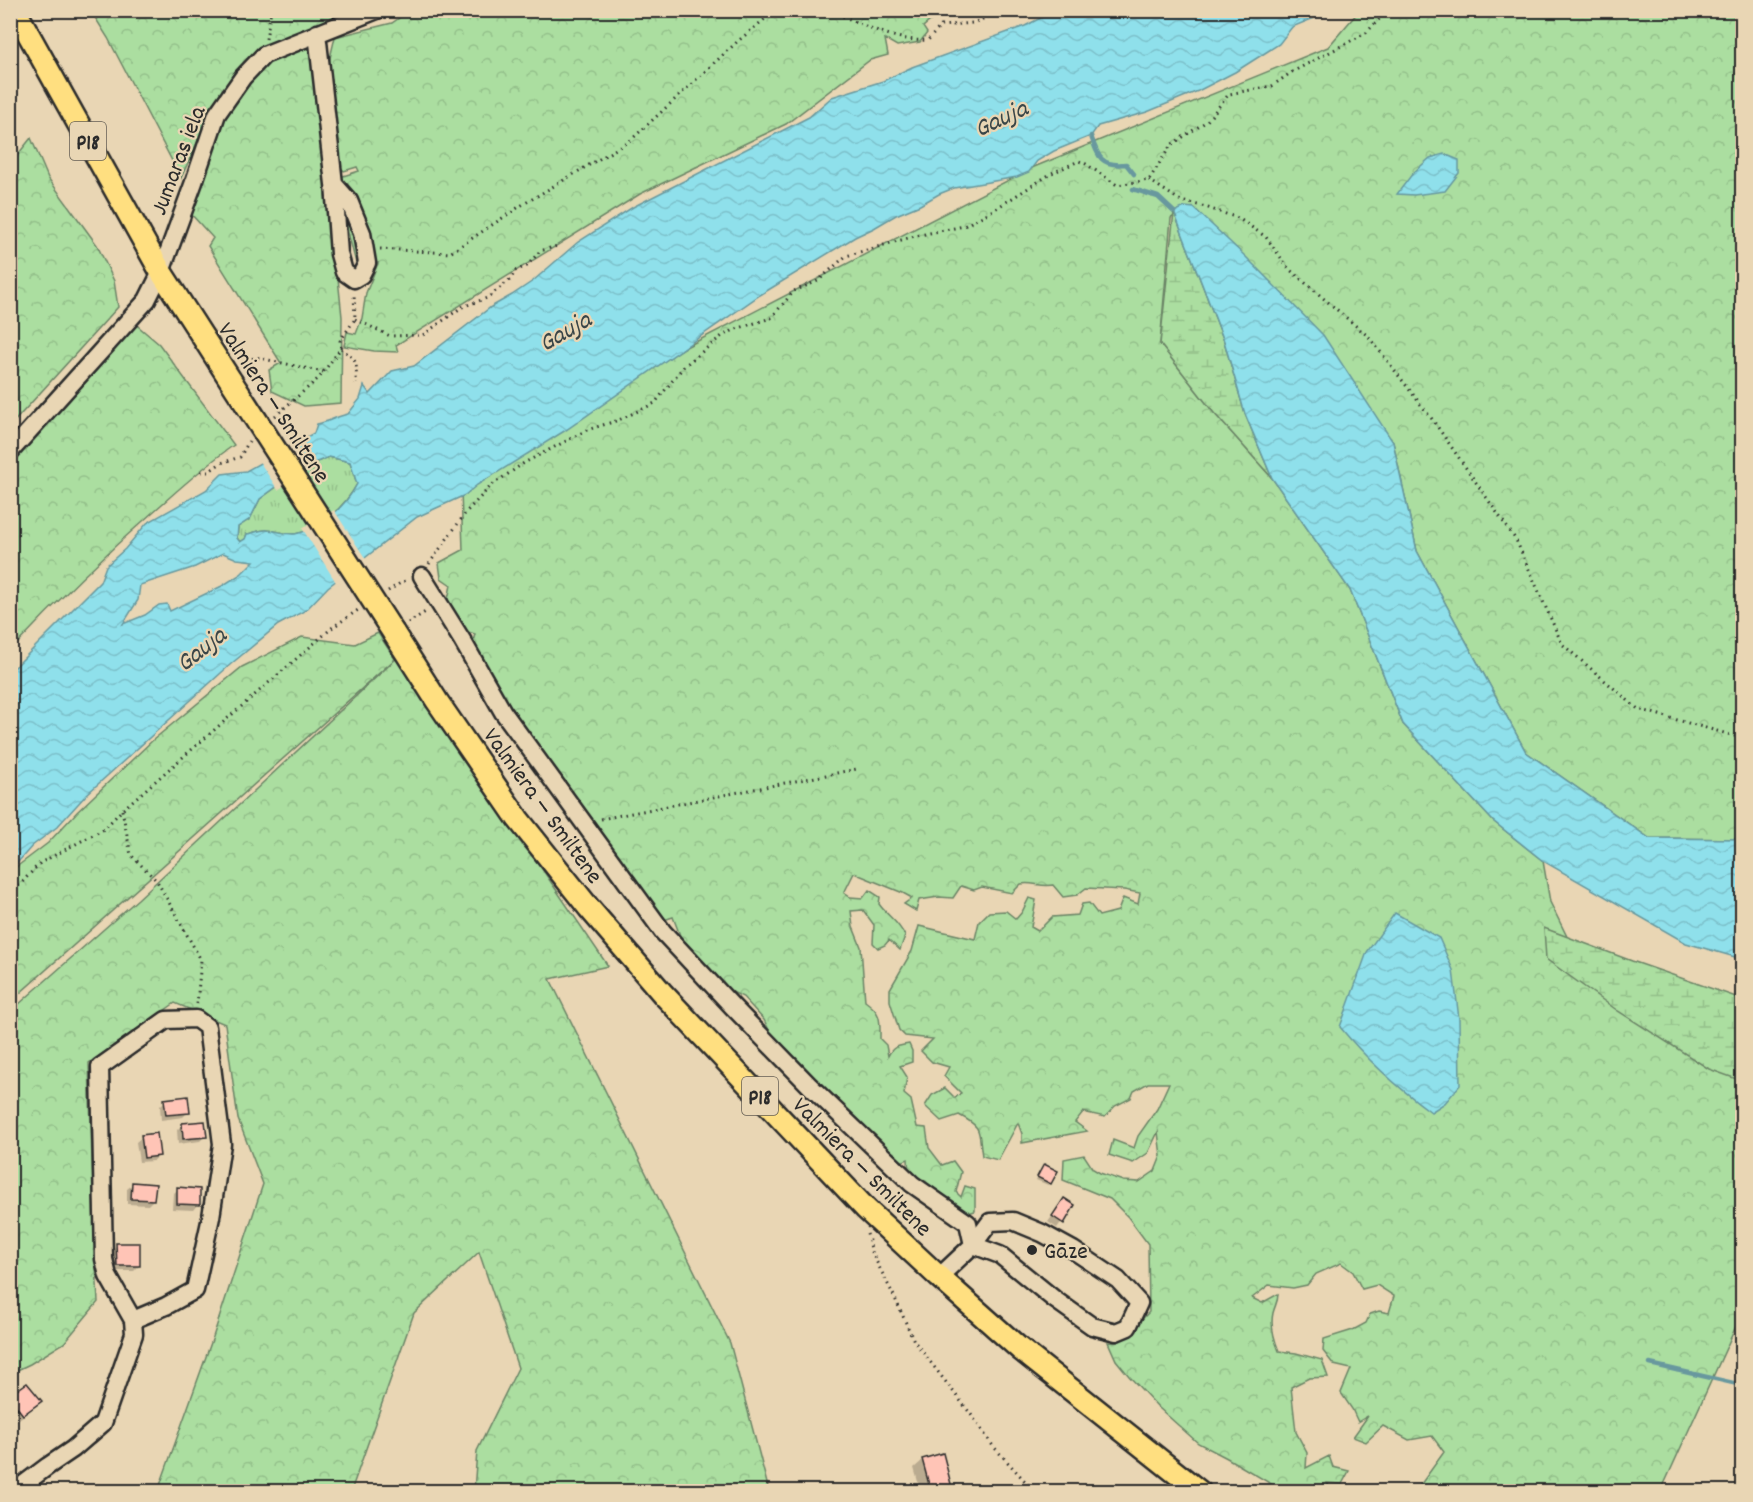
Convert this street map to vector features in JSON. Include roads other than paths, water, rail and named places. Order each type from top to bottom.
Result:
[{"type":"main road","name":"Valmiera — Smiltene","points":[[15,10],[161,272],[235,374],[399,628],[437,701],[519,819],[589,908],[663,994],[866,1209],[1020,1349],[1200,1491]]},
{"type":"street","name":"Jumaras iela","points":[[10,452],[147,300],[161,272],[217,114],[243,77],[264,55],[377,10]]},
{"type":"street","points":[[317,33],[334,184],[339,254],[344,272],[354,279],[361,275],[367,263],[362,233],[349,201],[334,184]]},
{"type":"street","points":[[422,576],[504,712],[663,932],[810,1086],[912,1184],[968,1223],[973,1245]]},
{"type":"street","points":[[18,1491],[20,1487],[73,1449],[103,1423],[134,1334],[133,1320],[108,1276],[104,1258],[100,1067],[165,1020],[196,1019],[207,1027],[222,1144],[211,1217],[195,1290],[133,1320]]},
{"type":"street","points":[[939,1277],[973,1245],[990,1222],[1013,1221],[1042,1233],[1072,1250],[1118,1280],[1139,1303],[1128,1327],[1116,1332],[1092,1326],[1054,1299],[1000,1255],[973,1245]]},
{"type":"water","name":"Gauja","points":[[1054,11],[1325,11],[1319,16],[1292,27],[1279,44],[1235,72],[1198,91],[1147,112],[1098,126],[1091,136],[1054,151],[1037,161],[1029,172],[1017,177],[954,188],[855,237],[760,295],[566,430],[477,485],[465,495],[417,517],[328,587],[306,610],[278,625],[231,664],[87,794],[57,827],[32,846],[11,870],[10,672],[100,582],[106,566],[125,549],[147,523],[206,490],[222,474],[246,471],[314,433],[317,424],[348,414],[360,399],[364,386],[370,394],[392,371],[414,366],[491,307],[533,281],[578,242],[633,207],[809,117],[832,97],[883,81],[912,67],[1025,26]],"holes":[[[329,457],[350,462],[357,484],[346,501],[331,516],[304,532],[292,534],[261,530],[247,534],[240,542],[237,538],[238,527],[250,519],[260,499],[304,467]],[[223,553],[237,559],[254,561],[241,574],[222,586],[170,611],[167,604],[159,605],[145,615],[123,624],[138,600],[140,585],[195,567]]]},
{"type":"water","points":[[1444,154],[1459,160],[1459,173],[1445,191],[1414,195],[1397,194],[1413,173],[1430,158]]},
{"type":"water","points":[[1185,207],[1194,208],[1323,335],[1393,442],[1417,551],[1526,752],[1649,838],[1742,839],[1742,959],[1686,943],[1543,861],[1493,821],[1403,724],[1350,590],[1272,478],[1245,414],[1224,341],[1174,212]]},
{"type":"water","points":[[1395,913],[1439,938],[1453,970],[1459,1019],[1460,1085],[1445,1103],[1431,1112],[1383,1073],[1340,1027],[1367,952]]},
{"type":"waterway","points":[[1091,136],[1102,159],[1111,164],[1126,164],[1134,174]]},
{"type":"waterway","points":[[1133,189],[1158,197],[1174,212]]},
{"type":"waterway","points":[[1650,1364],[1742,1385]]},
{"type":"place","name":"Gāze","points":[[1032,1250]]}]
